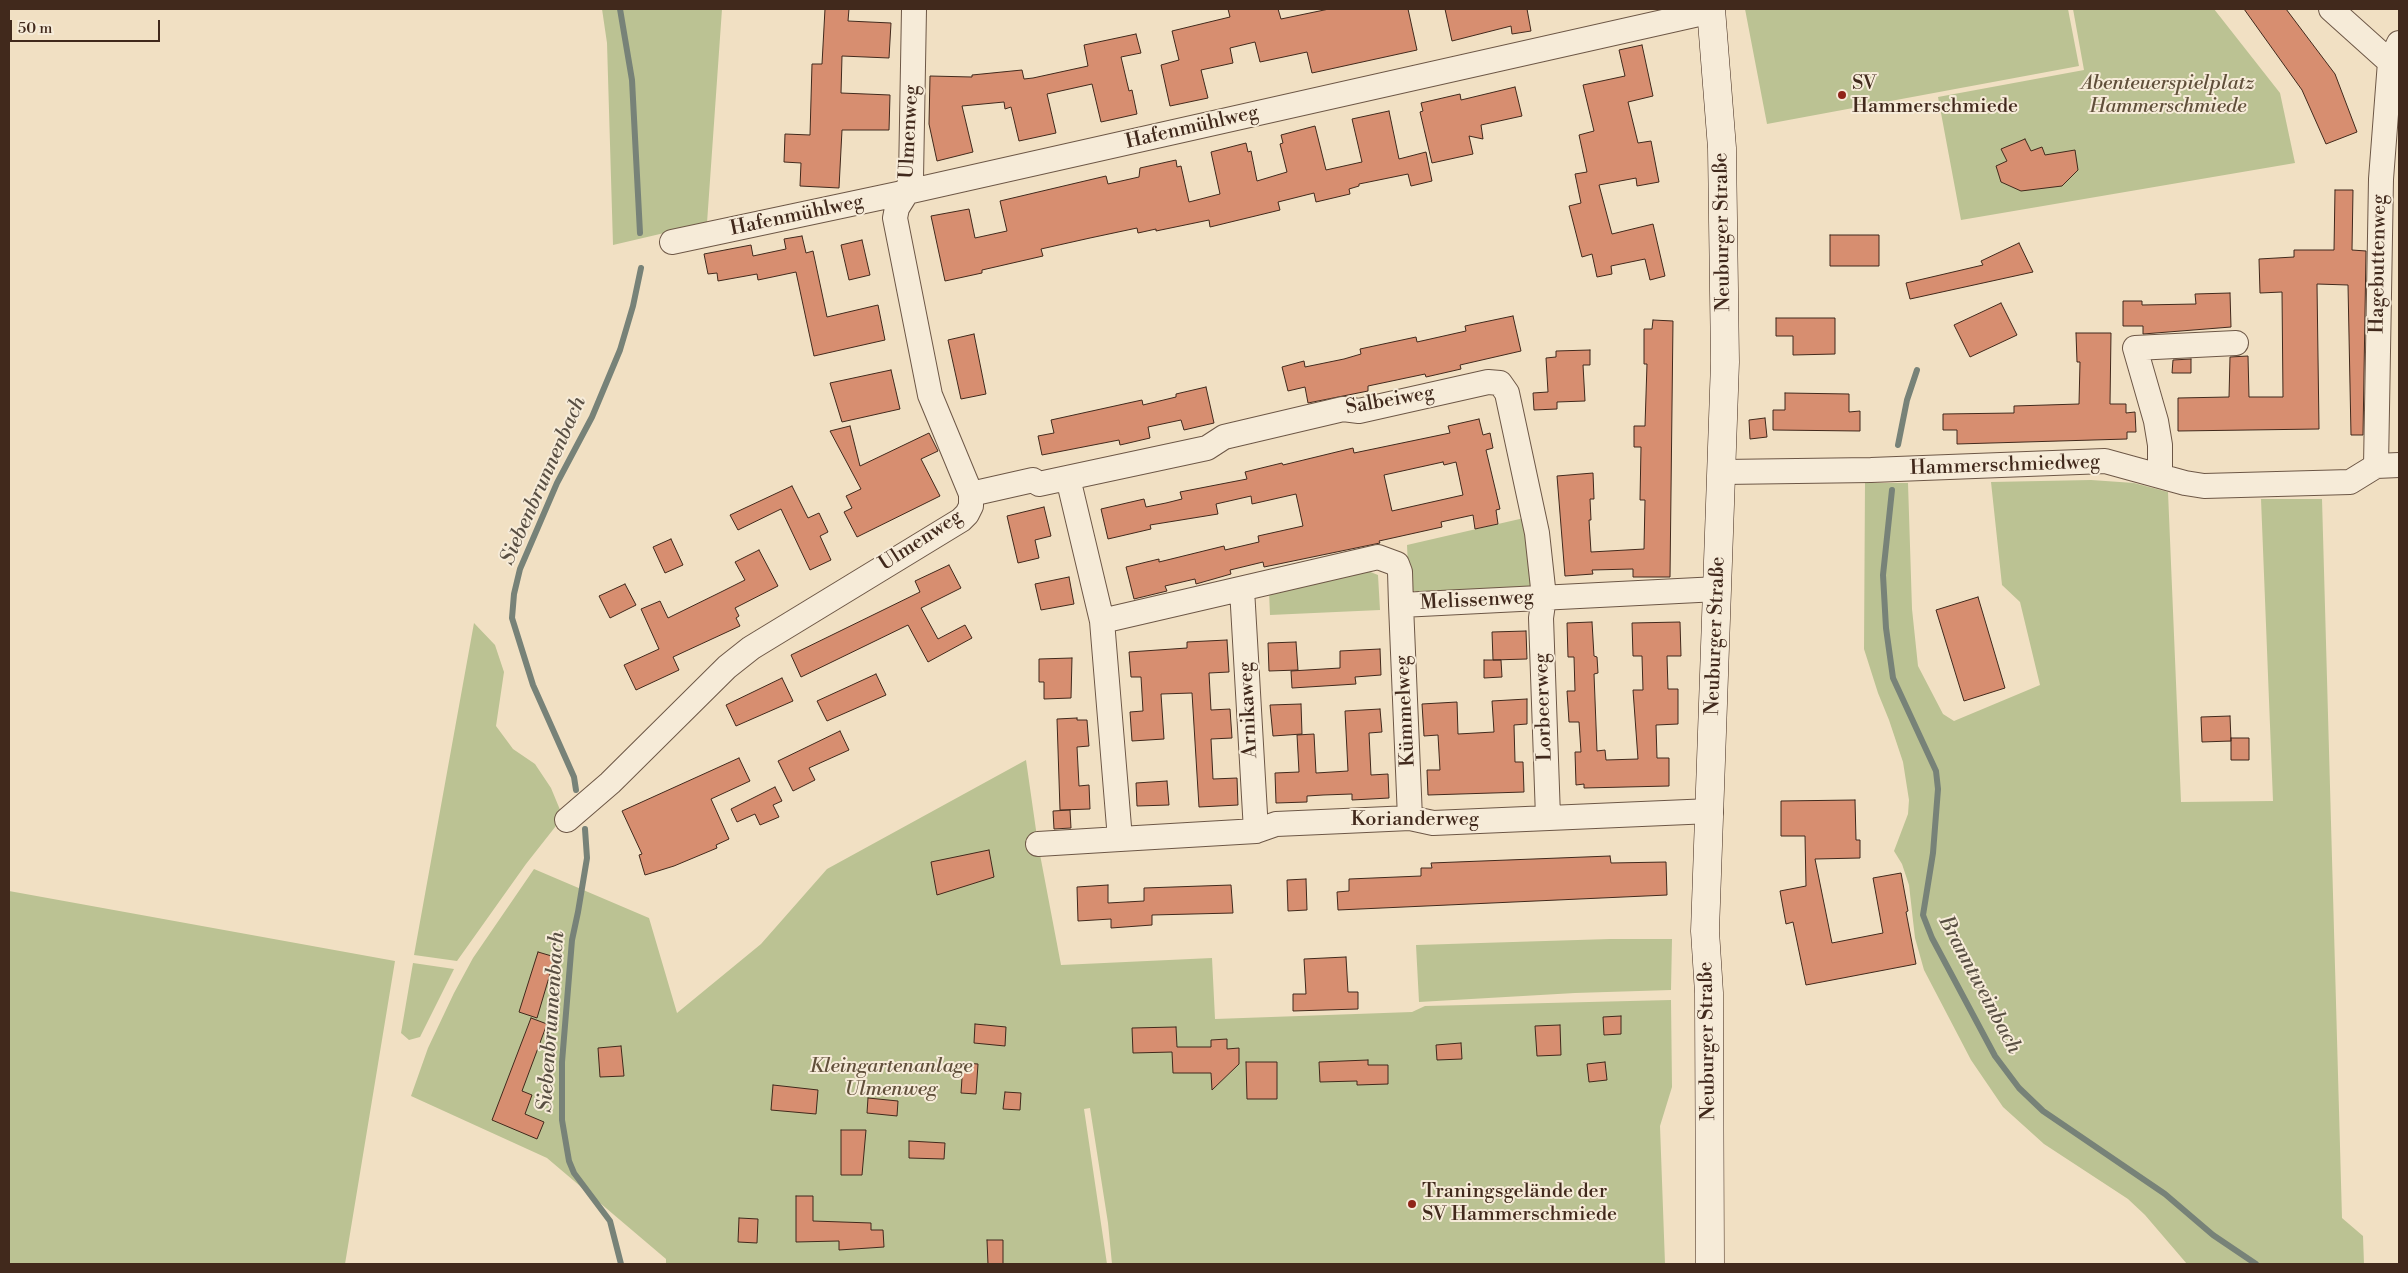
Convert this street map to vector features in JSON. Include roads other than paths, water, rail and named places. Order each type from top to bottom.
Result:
[{"type":"street","name":"Ulmenweg","points":[[567,820],[643,751],[727,667],[751,648],[961,520],[971,506],[971,494],[930,396],[895,218],[897,208],[907,192],[912,169],[914,9]]},
{"type":"street","name":"Hagebuttenweg","points":[[2331,9],[2395,52],[2392,143],[2378,272],[2388,465]]},
{"type":"street","name":"Hafenmühlweg","points":[[672,242],[907,192],[1712,10]]},
{"type":"street","name":"Neuburger Straße","points":[[1710,1264],[1709,993],[1705,931],[1723,472],[1725,362],[1722,148],[1712,10]]},
{"type":"street","points":[[2160,476],[2160,445],[2156,421],[2135,348],[2236,343]]},
{"type":"street","name":"Salbeiweg","points":[[971,494],[1033,480],[1039,484],[1207,448],[1224,437],[1343,409],[1359,410],[1488,382],[1500,383],[1507,393],[1536,526],[1544,597]]},
{"type":"street","name":"Hammerschmiedweg","points":[[1723,472],[1872,470],[2105,461],[2204,486],[2350,482],[2388,465]]},
{"type":"street","points":[[1068,478],[1102,621],[1120,839]]},
{"type":"street","name":"Melissenweg","points":[[1102,621],[1378,557],[1397,564],[1400,572],[1401,605],[1718,589]]},
{"type":"street","name":"Arnikaweg","points":[[1242,589],[1256,831]]},
{"type":"street","name":"Lorbeerweg","points":[[1544,597],[1541,618],[1548,817]]},
{"type":"street","name":"Kümmelweg","points":[[1401,605],[1410,818]]},
{"type":"street","name":"Korianderweg","points":[[1038,844],[1256,831],[1276,824],[1410,818],[1433,823],[1711,811]]},
{"type":"waterway","name":"Siebenbrunnenbach","points":[[620,9],[632,80],[640,233]]},
{"type":"waterway","name":"Siebenbrunnenbach","points":[[576,790],[574,777],[533,685],[512,618],[514,594],[520,569],[557,483],[592,417],[620,350],[633,306],[641,268]]},
{"type":"waterway","points":[[1898,445],[1907,400],[1917,370]]},
{"type":"waterway","name":"Branntweinbach","points":[[1892,490],[1883,575],[1886,628],[1893,678],[1936,771],[1938,789],[1933,853],[1923,915],[1932,938],[1995,1056],[2019,1088],[2043,1111],[2165,1194],[2213,1235],[2256,1264]]},
{"type":"waterway","name":"Siebenbrunnenbach","points":[[585,829],[587,858],[572,940],[562,1062],[562,1120],[569,1161],[574,1173],[610,1221],[621,1264]]},
{"type":"place","name":"SV Hammerschmiede","points":[[1842,95]]},
{"type":"place","name":"Traningsgelände der SV Hammerschmiede","points":[[1412,1204]]},
{"type":"park label","name":"Abenteuerspielplatz Hammerschmiede","points":[[2168,96]]},
{"type":"park label","name":"Kleingartenanlage Ulmenweg","points":[[891,1078]]}]
